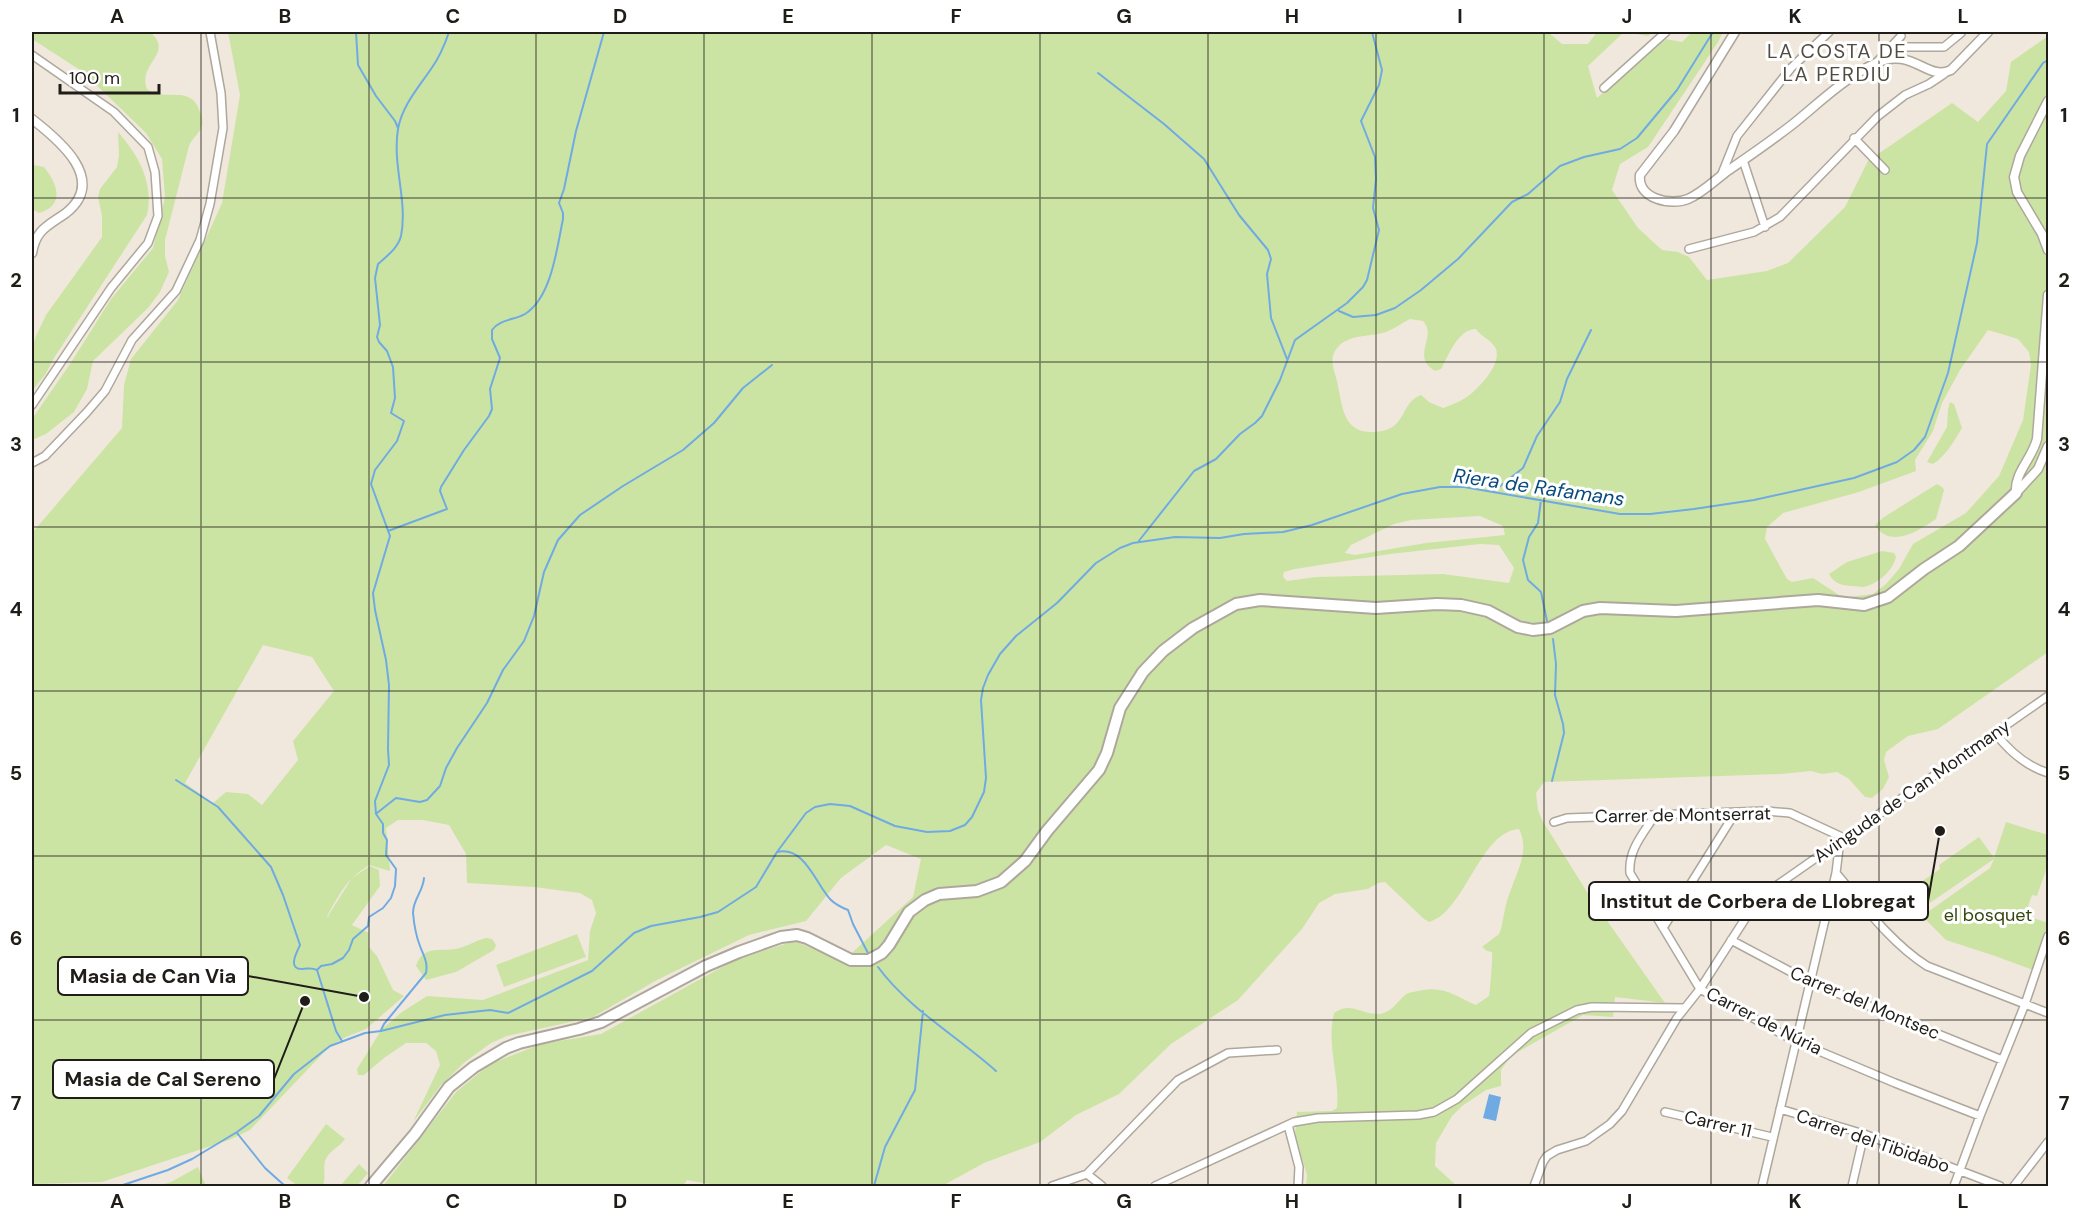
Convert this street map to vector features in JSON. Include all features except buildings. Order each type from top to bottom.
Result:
[{"type":"main road","points":[[371,1186],[415,1134],[449,1087],[474,1067],[506,1048],[601,1022],[706,966],[781,937],[807,938],[851,960],[869,960],[882,953],[890,945],[909,912],[925,900],[939,894],[985,889],[1007,878],[1025,861],[1047,831],[1099,770],[1107,753],[1116,717],[1143,672],[1163,651],[1193,628],[1236,604],[1260,600],[1376,608],[1437,604],[1468,606],[1488,611],[1518,627],[1533,630],[1550,628],[1583,611],[1600,608],[1676,611],[1818,600],[1864,605],[1888,597],[1959,546],[2016,494]]},
{"type":"street","points":[[32,463],[45,456],[105,391],[132,340],[176,291],[200,240],[210,204],[224,128],[221,93],[210,32]]},
{"type":"street","points":[[1604,88],[1666,32]]},
{"type":"street","points":[[1735,32],[1670,137],[1640,175],[1639,182],[1646,193],[1654,198],[1678,201],[1694,196],[1784,130],[1850,77],[1877,62],[1900,57],[1911,60],[1933,72],[1944,74]]},
{"type":"street","points":[[1720,176],[1737,136],[1791,68],[1829,32]]},
{"type":"street","points":[[1689,249],[1754,232],[1780,217],[1854,138],[1891,104],[1951,70],[1988,32]]},
{"type":"street","points":[[1905,48],[1944,47],[1961,33]]},
{"type":"street","points":[[1900,57],[1905,48],[1901,34]]},
{"type":"street","points":[[1877,62],[1901,34]]},
{"type":"street","points":[[32,55],[114,112],[148,147],[155,172],[158,216],[148,243],[111,288],[32,405]]},
{"type":"street","points":[[2049,101],[2020,156],[2014,177],[2017,192],[2049,250]]},
{"type":"street","points":[[32,118],[69,154],[82,174],[83,186],[73,206],[39,232],[33,244],[32,253]]},
{"type":"street","points":[[1854,138],[1885,170]]},
{"type":"street","points":[[1743,160],[1765,226]]},
{"type":"street","points":[[2016,494],[2016,483],[2031,456],[2037,439],[2049,295]]},
{"type":"street","points":[[2016,494],[2038,469],[2049,446]]},
{"type":"street","name":"Avinguda de Can Montmany","points":[[1534,1186],[1547,1156],[1557,1150],[1586,1141],[1610,1124],[1622,1111],[1684,1008],[1700,989],[1752,908],[1763,895],[2049,696]]},
{"type":"street","points":[[1996,734],[2008,749],[2023,761],[2049,773]]},
{"type":"street","name":"Carrer de Montserrat","points":[[1554,822],[1567,818],[1766,811],[1790,813],[1842,839]]},
{"type":"street","points":[[1663,928],[1735,813]]},
{"type":"street","name":"Carrer de Núria","points":[[1656,815],[1631,853],[1630,873],[1700,989],[1795,1041],[1980,1116]]},
{"type":"street","points":[[1762,1186],[1842,839]]},
{"type":"street","points":[[1836,873],[1894,940],[1914,958],[1927,966],[2049,1013]]},
{"type":"street","points":[[1954,1186],[2049,936]]},
{"type":"street","name":"Carrer del Montsec","points":[[1731,940],[1810,982],[2002,1060]]},
{"type":"street","points":[[1155,1186],[1302,1120],[1418,1115],[1434,1112],[1457,1099],[1531,1033],[1577,1010],[1592,1007],[1684,1008]]},
{"type":"street","points":[[1052,1186],[1087,1174],[1179,1080],[1228,1053],[1277,1050]]},
{"type":"street","name":"Carrer del Tibidabo","points":[[1780,1109],[1864,1134],[2000,1186]]},
{"type":"street","name":"Carrer 11","points":[[1665,1112],[1772,1137]]},
{"type":"street","points":[[1288,1125],[1299,1167],[1298,1186]]},
{"type":"street","points":[[1852,1186],[1864,1134]]},
{"type":"street","points":[[2014,1186],[2049,1142]]},
{"type":"street","points":[[1087,1174],[1102,1186]]},
{"type":"green space","points":[[32,32],[150,32],[157,39],[159,46],[147,72],[145,80],[147,89],[154,93],[191,98],[196,103],[202,122],[201,129],[189,146],[165,240],[165,256],[169,272],[160,292],[148,308],[93,361],[87,389],[74,412],[46,434],[32,440],[32,419],[111,299],[153,248],[165,197],[162,159],[146,133],[83,72],[32,39]]},
{"type":"green space","points":[[228,32],[1548,32],[1562,44],[1588,44],[1597,32],[1624,32],[1588,66],[1597,98],[1666,39],[1682,42],[1692,32],[1723,32],[1648,147],[1620,164],[1612,190],[1638,228],[1662,250],[1678,252],[1689,257],[1707,280],[1767,271],[1788,263],[1845,207],[1868,161],[1952,103],[1978,122],[2006,91],[2011,62],[2048,36],[2048,652],[1938,729],[1908,736],[1886,752],[1884,760],[1889,777],[1883,789],[1872,798],[1865,797],[1849,779],[1837,772],[1822,774],[1811,771],[1544,782],[1536,793],[1542,820],[1589,895],[1665,1003],[1615,997],[1613,1017],[1583,1015],[1508,1060],[1501,1070],[1501,1086],[1486,1090],[1462,1106],[1452,1116],[1436,1143],[1435,1166],[1457,1186],[1306,1186],[1307,1175],[1295,1136],[1297,1112],[1332,1111],[1337,1108],[1337,1084],[1332,1049],[1334,1013],[1351,1008],[1379,1014],[1390,1009],[1411,992],[1435,989],[1449,992],[1476,1005],[1489,996],[1492,952],[1482,947],[1499,934],[1501,929],[1507,901],[1523,853],[1519,829],[1505,833],[1494,843],[1453,904],[1442,915],[1429,922],[1385,882],[1368,889],[1335,894],[1319,903],[1302,929],[1238,1000],[1171,1044],[1119,1094],[1076,1115],[1040,1142],[984,1163],[942,1186],[816,1186],[815,1184],[751,1187],[687,1180],[683,1186],[383,1186],[456,1092],[490,1064],[541,1044],[601,1034],[733,961],[794,941],[843,961],[913,897],[921,859],[886,845],[841,878],[806,921],[749,935],[657,980],[593,1017],[507,1036],[491,1043],[465,1062],[441,1085],[413,1122],[440,1065],[436,1051],[426,1043],[406,1043],[364,1075],[358,1075],[357,1069],[382,1029],[402,1012],[427,996],[483,1000],[588,960],[590,931],[596,913],[592,900],[580,893],[534,887],[467,883],[466,854],[449,825],[423,820],[398,820],[386,828],[390,871],[369,865],[354,877],[370,866],[379,870],[380,886],[352,925],[369,933],[369,947],[377,956],[393,990],[404,996],[366,1029],[330,1046],[250,1130],[229,1140],[102,1182],[32,1184],[32,533],[122,428],[124,385],[131,359],[178,300],[222,203],[240,95]],"holes":[[[1410,319],[1423,321],[1428,333],[1425,359],[1435,371],[1441,369],[1459,338],[1464,333],[1476,329],[1496,349],[1496,361],[1476,389],[1459,402],[1443,408],[1429,402],[1421,395],[1410,403],[1400,420],[1390,429],[1369,432],[1359,430],[1352,426],[1344,411],[1333,355],[1338,347],[1348,340],[1380,334]],[[1988,330],[2018,339],[2029,352],[2031,365],[2023,420],[1999,476],[1966,513],[1913,544],[1899,569],[1886,584],[1873,594],[1849,597],[1839,595],[1813,578],[1792,582],[1787,579],[1765,539],[1767,527],[1783,513],[1859,492],[1916,471],[1915,460],[1933,431],[1942,403],[1960,370]],[[1480,516],[1503,526],[1505,535],[1426,543],[1355,555],[1345,553],[1351,545],[1394,524],[1411,520]],[[1480,544],[1499,545],[1514,568],[1509,583],[1443,574],[1316,577],[1287,581],[1283,577],[1284,572],[1390,554]],[[263,645],[312,657],[334,691],[293,741],[298,760],[262,805],[248,794],[226,792],[213,803],[185,783]],[[351,880],[328,916],[331,918],[327,916]]]},
{"type":"green space","points":[[1624,32],[1653,32],[1648,36]]},
{"type":"green space","points":[[118,132],[143,170],[149,203],[147,215],[45,375],[32,391],[32,348],[36,336],[46,315],[102,237],[102,216],[98,197],[100,189],[117,167]]},
{"type":"green space","points":[[34,165],[44,167],[57,193],[53,205],[39,213],[32,209],[32,167]]},
{"type":"green space","points":[[1950,402],[1954,404],[1962,428],[1946,453],[1933,464],[1927,462],[1947,427]]},
{"type":"green space","points":[[1937,484],[1944,490],[1936,519],[1914,532],[1897,537],[1881,532],[1875,525],[1884,517]]},
{"type":"green space","points":[[1882,551],[1894,553],[1896,557],[1889,571],[1872,584],[1865,587],[1842,585],[1829,574],[1847,562]]},
{"type":"green space","name":"el bosquet","points":[[2006,822],[2048,835],[2048,864],[2037,896],[2032,895],[2025,915],[2048,923],[2033,970],[1946,940],[1922,916],[1990,868],[1994,859],[1924,907],[1912,888],[1940,869],[1939,865],[1979,837],[1994,858]]},
{"type":"green space","points":[[577,934],[586,957],[504,987],[496,965]]},
{"type":"green space","points":[[486,938],[492,939],[496,945],[494,950],[456,972],[426,980],[416,966],[423,954],[434,950],[460,948]]},
{"type":"green space","points":[[326,1124],[345,1139],[331,1152],[324,1164],[323,1186],[298,1186],[287,1178]]},
{"type":"green space","points":[[359,1164],[368,1173],[357,1186],[340,1186]]},
{"type":"green space","points":[[198,1167],[206,1186],[157,1186],[171,1182]]},
{"type":"water","points":[[1489,1094],[1501,1097],[1496,1121],[1483,1118]]},
{"type":"waterway","points":[[356,32],[358,65],[398,128]]},
{"type":"waterway","points":[[342,1041],[336,1031],[317,970],[321,966],[332,964],[343,958],[353,939],[368,926],[369,917],[383,908],[391,898],[395,886],[396,869],[386,855],[387,840],[383,833],[383,824],[376,814],[375,801],[389,765],[389,685],[373,593],[390,536],[371,484],[375,470],[397,441],[404,421],[391,413],[395,398],[393,367],[387,351],[377,337],[380,325],[375,278],[378,264],[395,248],[401,236],[403,210],[397,156],[400,121],[411,98],[437,60],[449,32]]},
{"type":"waterway","points":[[388,531],[447,509],[440,491],[441,487],[492,409],[490,389],[500,358],[492,339],[492,330],[499,324],[525,314],[534,306],[547,284],[563,219],[559,203],[576,131],[604,32]]},
{"type":"waterway","points":[[1138,542],[1194,471],[1216,459],[1240,434],[1262,416],[1280,380],[1295,340],[1347,303],[1367,280],[1379,230],[1373,208],[1376,179],[1375,157],[1361,121],[1379,85],[1382,70],[1372,32]]},
{"type":"waterway","points":[[1339,311],[1353,317],[1376,315],[1395,308],[1458,259],[1512,202],[1528,194],[1560,166],[1584,157],[1620,149],[1637,138],[1677,90],[1713,32]]},
{"type":"waterway","name":"Riera de Rafamans","points":[[120,1186],[168,1170],[192,1159],[237,1132],[259,1116],[294,1074],[330,1046],[365,1033],[445,1015],[490,1010],[508,1013],[592,971],[634,933],[651,926],[718,912],[756,887],[777,852],[806,813],[815,807],[830,804],[850,806],[895,826],[927,832],[950,831],[965,825],[972,817],[984,792],[986,778],[981,700],[988,675],[1000,654],[1016,636],[1057,603],[1096,563],[1120,548],[1133,543],[1175,537],[1220,538],[1283,532],[1312,525],[1402,494],[1440,487],[1464,487],[1620,514],[1650,514],[1754,500],[1854,478],[1897,462],[1914,450],[1925,437],[1948,373],[1977,243],[1987,144],[2043,63],[2048,60]]},
{"type":"waterway","points":[[1098,73],[1164,124],[1204,159],[1239,215],[1268,250],[1271,259],[1267,274],[1271,318],[1287,359]]},
{"type":"waterway","points":[[1494,491],[1523,468],[1537,436],[1560,402],[1567,379],[1591,330]]},
{"type":"waterway","points":[[377,813],[396,798],[420,802],[427,800],[440,786],[446,768],[457,748],[487,703],[503,670],[524,641],[534,616],[544,572],[558,540],[580,515],[683,450],[714,423],[743,388],[772,365]]},
{"type":"waterway","points":[[1541,500],[1538,523],[1529,537],[1523,560],[1528,580],[1541,592],[1547,621]]},
{"type":"waterway","points":[[1552,781],[1564,733],[1555,695],[1556,664],[1553,639]]},
{"type":"waterway","points":[[176,780],[218,807],[271,867],[300,945],[294,960],[295,966],[317,970]]},
{"type":"waterway","points":[[777,852],[787,851],[795,854],[809,868],[831,900],[848,910],[869,955]]},
{"type":"waterway","points":[[381,1030],[426,973],[426,963],[417,938],[413,913],[424,878]]},
{"type":"waterway","points":[[878,967],[904,996],[996,1071]]},
{"type":"waterway","points":[[874,1186],[885,1147],[915,1090],[923,1011]]},
{"type":"waterway","points":[[237,1133],[265,1168],[285,1186]]},
{"type":"place","name":"Institut de Corbera de Llobregat","points":[[1940,831]]},
{"type":"place","name":"Masia de Can Via","points":[[364,997]]},
{"type":"place","name":"Masia de Cal Sereno","points":[[305,1001]]},
{"type":"district","name":"LA COSTA DE LA PERDIU","points":[[1837,62]]}]
